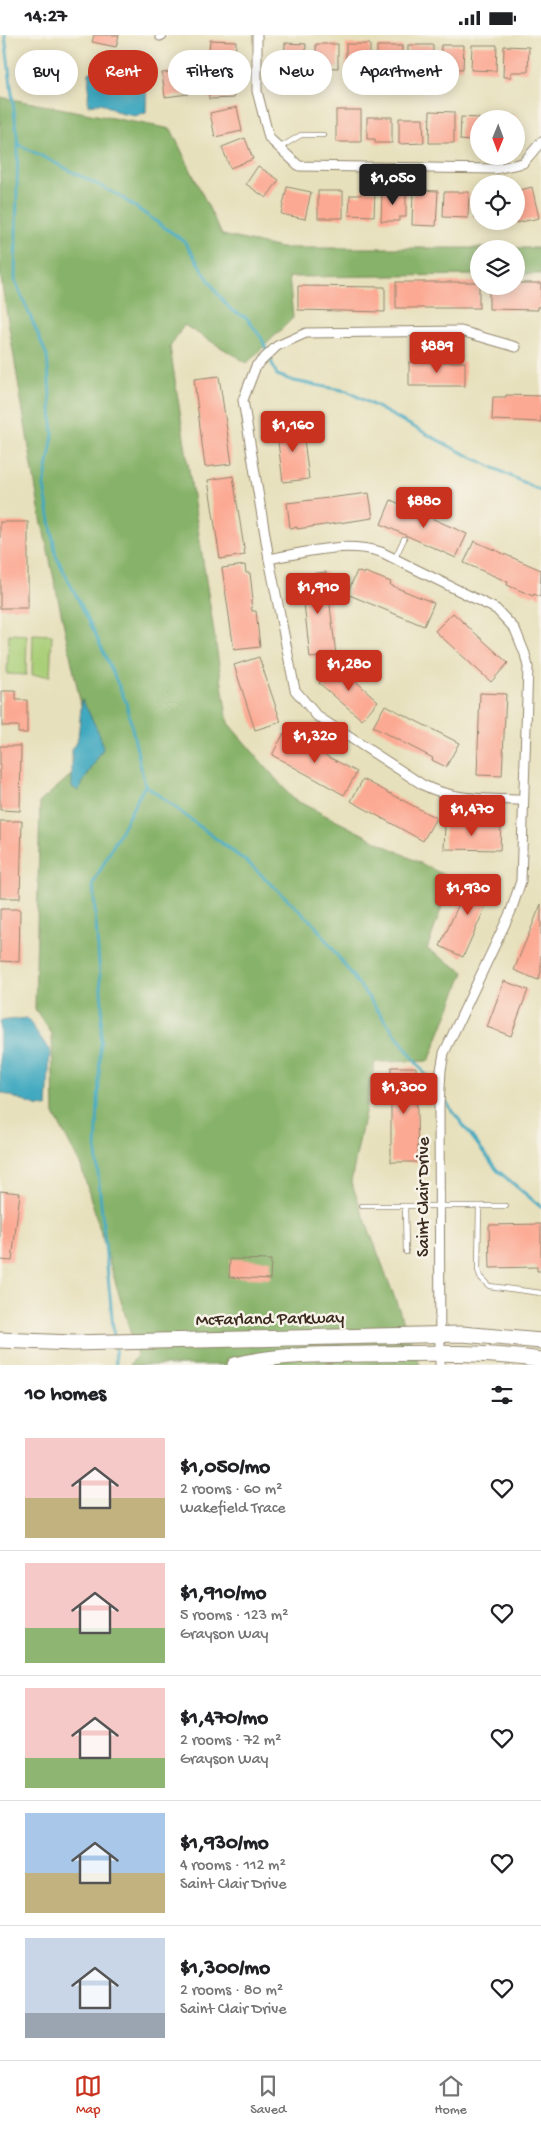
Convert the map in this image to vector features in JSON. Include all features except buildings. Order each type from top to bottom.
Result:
[{"type":"main road","name":"McFarland Parkway","points":[[0,1340],[72,1343],[440,1334],[484,1335],[541,1341]]},
{"type":"main road","points":[[235,1365],[282,1357],[440,1359],[487,1354],[541,1360]]},
{"type":"street","points":[[257,35],[257,91],[269,138],[299,166],[495,169],[523,163],[541,142]]},
{"type":"street","points":[[516,347],[461,331],[306,333],[277,345],[256,366],[243,400],[269,559],[295,690],[316,716],[423,785],[436,791],[466,798],[523,801]]},
{"type":"street","name":"Saint Clair Drive","points":[[269,559],[354,546],[375,550],[485,602],[507,618],[516,629],[526,654],[528,667],[521,881],[518,896],[444,1053],[441,1070],[439,1105],[441,1205],[440,1359]]},
{"type":"lane","points":[[279,147],[301,135],[323,135]]},
{"type":"lane","points":[[395,559],[404,539]]},
{"type":"lane","points":[[362,1206],[506,1206]]},
{"type":"lane","points":[[405,1206],[406,1252]]},
{"type":"lane","points":[[479,1206],[478,1270],[480,1277],[489,1286],[541,1293]]},
{"type":"green space","points":[[0,97],[171,129],[222,235],[281,248],[470,248],[470,275],[289,277],[293,318],[247,363],[184,325],[170,347],[228,723],[293,799],[452,879],[427,949],[464,972],[429,1061],[375,1062],[351,1182],[420,1365],[130,1365],[137,1355],[81,1166],[54,1114],[52,1034],[35,1009],[40,802],[92,757],[40,514],[0,273]]},
{"type":"green space","points":[[525,248],[541,248],[541,274],[525,274]]},
{"type":"green space","points":[[9,634],[27,635],[26,675],[7,674]]},
{"type":"green space","points":[[33,634],[52,635],[50,676],[32,675]]},
{"type":"water","points":[[88,95],[146,95],[146,113],[135,116],[119,113],[101,103],[88,105]]},
{"type":"water","points":[[82,699],[100,735],[103,749],[78,791],[72,787],[72,750],[78,738]]},
{"type":"water","points":[[27,1018],[50,1051],[47,1107],[36,1106],[0,1092],[0,1021]]},
{"type":"waterway","points":[[5,35],[18,144],[15,280],[47,356],[53,435],[44,486],[56,556],[94,631],[126,702],[145,785],[252,866],[314,924],[438,1092]]},
{"type":"waterway","points":[[18,144],[118,195],[184,241],[217,293],[231,310],[247,318],[262,339],[277,375],[294,381],[347,391],[449,446],[541,491]]},
{"type":"waterway","points":[[114,1338],[96,1152],[102,1004],[93,884],[145,785]]},
{"type":"waterway","points":[[442,1097],[497,1170],[541,1207]]},
{"type":"waterway","points":[[115,1346],[116,1365]]}]
